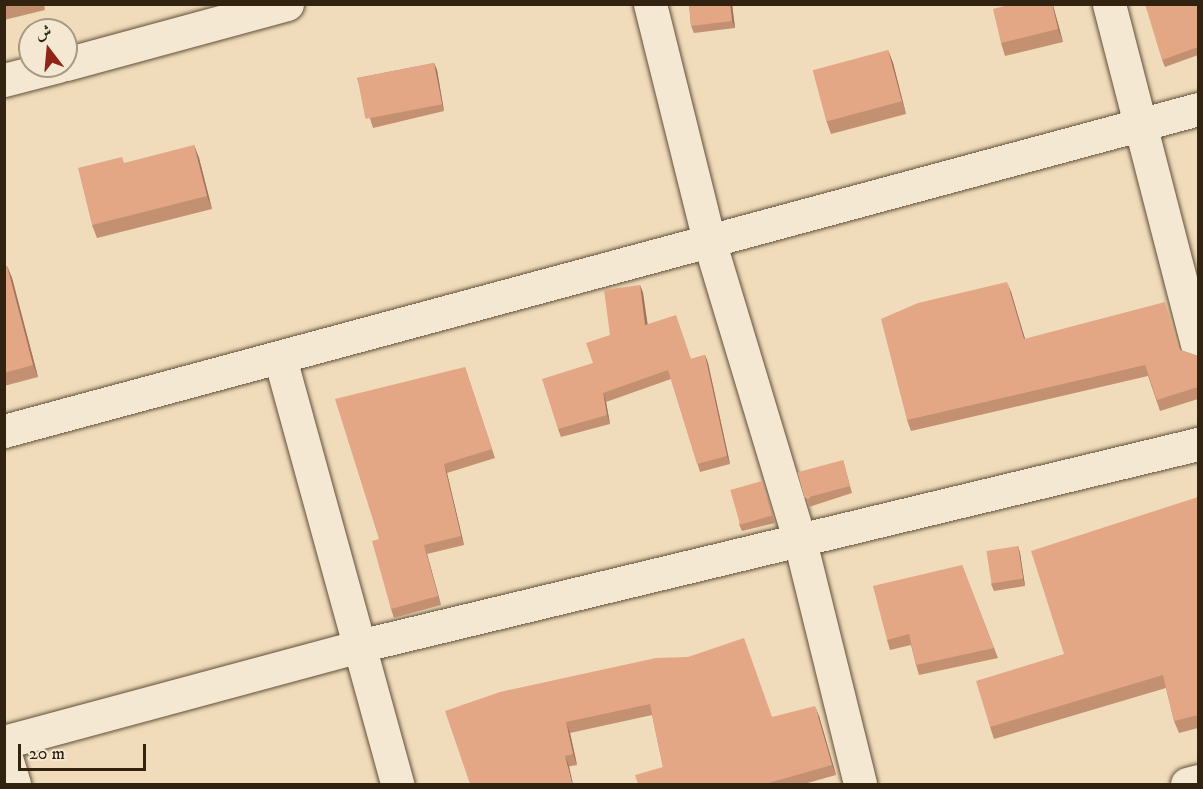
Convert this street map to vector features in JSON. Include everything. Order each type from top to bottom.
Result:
[{"type":"street","points":[[78,59],[186,17],[287,4]]},
{"type":"street","points":[[650,4],[708,237],[800,541],[860,784]]},
{"type":"street","points":[[1109,4],[1142,123],[1198,348]]},
{"type":"street","points":[[4,431],[280,358],[708,237],[1198,109]]},
{"type":"street","points":[[280,358],[397,784]]},
{"type":"street","points":[[4,742],[359,646],[1198,444]]},
{"type":"street","points":[[4,751],[14,784]]},
{"type":"street","points":[[1187,784],[1198,782]]},
{"type":"building","points":[[689,4],[730,4],[732,21],[691,26]]},
{"type":"building","points":[[1012,4],[1052,4],[1058,29],[1001,43],[993,9]]},
{"type":"building","points":[[1145,4],[1198,4],[1198,47],[1162,60]]},
{"type":"building","points":[[888,50],[902,101],[826,121],[813,70]]},
{"type":"building","points":[[434,63],[442,104],[365,119],[357,78]]},
{"type":"building","points":[[194,145],[207,196],[92,225],[78,168],[122,157],[124,163]]},
{"type":"building","points":[[7,266],[33,365],[4,373],[4,267]]},
{"type":"building","points":[[1007,282],[1024,339],[1165,302],[1180,350],[1198,356],[1198,387],[1157,400],[1145,365],[907,420],[881,319],[918,303]]},
{"type":"building","points":[[640,285],[645,325],[676,315],[691,359],[705,355],[727,456],[697,464],[668,370],[603,393],[607,415],[558,429],[542,379],[593,363],[586,343],[610,335],[604,290]]},
{"type":"building","points":[[465,367],[492,449],[444,464],[461,536],[424,545],[438,596],[391,609],[372,541],[379,539],[335,399]]},
{"type":"building","points":[[843,460],[850,486],[805,498],[798,472]]},
{"type":"building","points":[[762,481],[772,516],[740,525],[730,490]]},
{"type":"building","points":[[1198,497],[1198,715],[1174,721],[1163,675],[990,727],[976,681],[1064,654],[1031,551]]},
{"type":"building","points":[[1018,546],[1023,579],[992,584],[986,551]]},
{"type":"building","points":[[962,565],[994,648],[916,665],[909,634],[887,640],[873,586]]},
{"type":"building","points":[[744,638],[772,717],[815,706],[832,765],[765,784],[638,784],[635,775],[663,767],[650,704],[566,722],[573,754],[565,756],[572,784],[470,784],[445,711],[500,692],[656,658],[688,657]]}]
